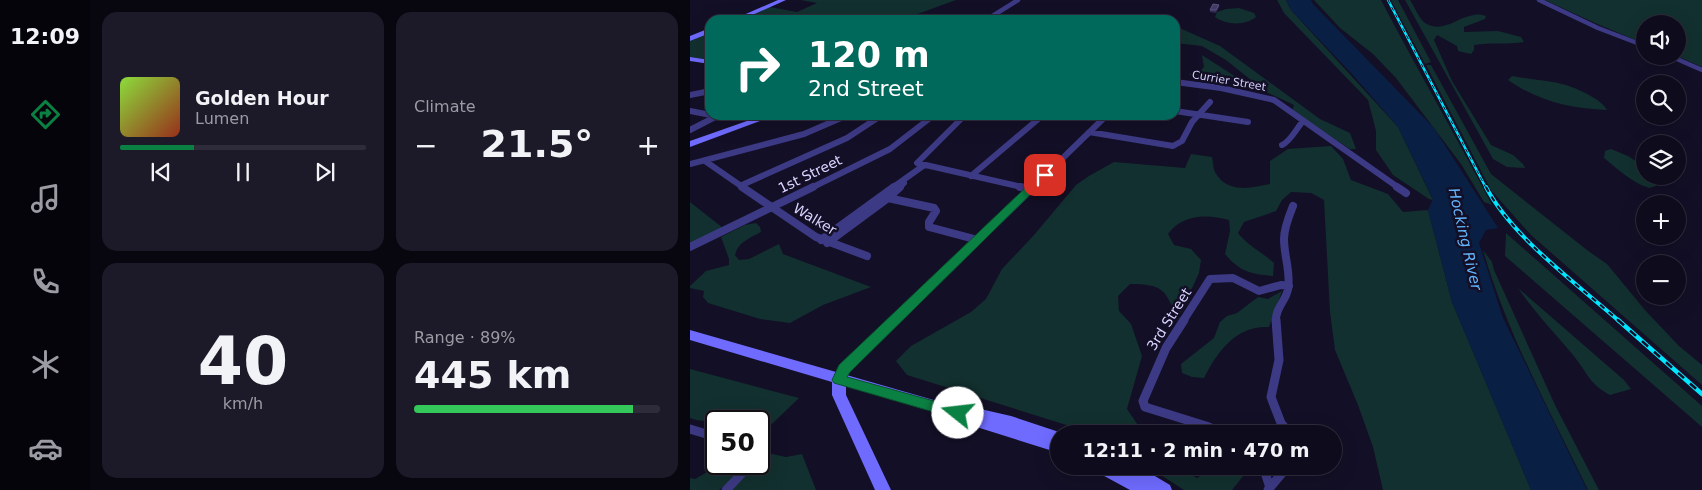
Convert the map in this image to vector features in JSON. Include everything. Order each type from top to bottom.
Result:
[{"type":"main road","points":[[747,15],[783,0]]},
{"type":"main road","points":[[690,38],[705,32]]},
{"type":"main road","points":[[690,59],[705,61]]},
{"type":"main road","points":[[690,144],[758,120]]},
{"type":"main road","points":[[690,335],[839,380],[958,413],[972,420],[1050,445]]},
{"type":"main road","points":[[839,380],[839,395],[883,490]]},
{"type":"main road","points":[[958,413],[976,414],[1011,422],[1050,435]]},
{"type":"main road","points":[[1118,475],[1145,490]]},
{"type":"main road","points":[[1139,475],[1164,490]]},
{"type":"street","points":[[994,15],[1018,0]]},
{"type":"street","points":[[1539,0],[1598,28],[1636,43]]},
{"type":"street","points":[[1686,63],[1702,70]]},
{"type":"street","name":"Currier Street","points":[[1180,83],[1221,88],[1268,98],[1282,105],[1406,192]]},
{"type":"street","points":[[690,94],[705,92]]},
{"type":"street","points":[[1089,132],[1174,146],[1180,143],[1199,114],[1210,102]]},
{"type":"street","points":[[690,111],[705,114]]},
{"type":"street","points":[[1180,112],[1248,122]]},
{"type":"street","points":[[690,130],[710,120]]},
{"type":"street","points":[[690,164],[804,134],[836,120]]},
{"type":"street","points":[[742,186],[848,138],[875,120]]},
{"type":"street","name":"1st Street","points":[[690,246],[890,149],[928,120]]},
{"type":"street","points":[[960,120],[917,163],[923,166],[1031,189]]},
{"type":"street","points":[[971,176],[1037,120]]},
{"type":"street","points":[[839,380],[842,371],[1102,120]]},
{"type":"street","points":[[1282,146],[1288,142],[1294,130],[1303,121]]},
{"type":"street","name":"Walker","points":[[705,161],[824,242],[868,256]]},
{"type":"street","points":[[824,242],[889,188],[903,181],[923,166]]},
{"type":"street","points":[[824,242],[888,198],[904,183],[903,181]]},
{"type":"street","points":[[888,198],[934,208],[936,211],[928,223],[929,227],[978,240]]},
{"type":"street","points":[[1283,425],[1271,397],[1279,360],[1276,316],[1278,309],[1287,296],[1290,286],[1284,239],[1288,218],[1293,206]]},
{"type":"street","name":"3rd Street","points":[[1200,425],[1150,410],[1144,404],[1143,397],[1166,348],[1210,279],[1233,278],[1259,291],[1290,286]]},
{"type":"street","points":[[690,429],[705,434]]},
{"type":"street","points":[[726,490],[740,475]]},
{"type":"street","points":[[1265,475],[1269,489]]},
{"type":"street","points":[[1269,489],[1281,475]]},
{"type":"green space","points":[[801,0],[956,0],[915,15],[751,15],[769,7],[797,12],[817,3]]},
{"type":"green space","points":[[1277,0],[1286,0],[1291,10],[1398,127],[1433,200],[1393,175],[1376,150],[1376,131],[1368,100],[1284,13]]},
{"type":"green space","points":[[1314,0],[1381,0],[1492,205],[1484,202],[1461,164],[1396,78],[1373,54],[1340,28]]},
{"type":"green space","points":[[1391,0],[1398,0],[1431,62],[1425,64]]},
{"type":"green space","points":[[1405,0],[1410,0],[1423,21],[1432,26],[1444,26],[1468,16],[1480,15],[1486,16],[1485,19],[1464,27],[1464,32],[1498,31],[1521,37],[1524,42],[1474,45],[1474,50],[1471,54],[1458,51],[1457,46],[1437,35],[1434,40],[1452,81],[1491,145],[1513,155],[1525,168],[1507,167],[1493,159]]},
{"type":"green space","points":[[1545,0],[1702,0],[1702,67],[1686,60],[1686,15],[1636,15],[1636,40]]},
{"type":"green space","points":[[1239,8],[1254,13],[1256,17],[1246,22],[1230,23],[1215,17],[1217,12]]},
{"type":"green space","points":[[1180,28],[1220,46],[1320,119],[1350,133],[1356,149],[1350,149],[1292,111],[1294,105],[1266,92],[1226,60],[1202,46],[1180,44]]},
{"type":"green space","points":[[705,34],[705,59],[690,57],[690,41]]},
{"type":"green space","points":[[1202,55],[1253,88],[1208,75],[1189,75],[1191,72],[1199,72],[1204,67]]},
{"type":"green space","points":[[1426,65],[1431,65],[1491,174],[1607,264],[1636,299],[1636,305],[1641,305],[1679,346],[1702,365],[1702,385],[1531,235],[1491,190]]},
{"type":"green space","points":[[1512,76],[1569,86],[1597,100],[1607,110],[1568,106],[1543,98],[1508,80]]},
{"type":"green space","points":[[1331,146],[1343,159],[1351,180],[1388,194],[1403,212],[1428,210],[1452,302],[1531,490],[1383,490],[1373,447],[1335,350],[1330,312],[1324,200],[1311,193],[1291,192],[1282,200],[1276,211],[1244,222],[1238,233],[1246,242],[1274,263],[1273,276],[1246,271],[1236,265],[1225,254],[1230,231],[1229,220],[1196,217],[1174,227],[1168,234],[1174,245],[1191,249],[1201,260],[1199,273],[1177,321],[1166,296],[1162,291],[1150,285],[1130,284],[1118,296],[1119,311],[1131,324],[1142,356],[1127,409],[1138,425],[1066,425],[907,375],[896,361],[911,346],[971,312],[986,299],[1002,269],[1034,235],[1076,185],[1114,162],[1185,168],[1191,154],[1212,157],[1214,170],[1220,179],[1233,187],[1247,188],[1270,184],[1270,161],[1288,149]]},
{"type":"green space","points":[[1611,149],[1636,161],[1636,182],[1604,158],[1605,151]]},
{"type":"green space","points":[[1643,185],[1656,185],[1656,186],[1649,188]]},
{"type":"green space","points":[[690,202],[723,228],[690,244]]},
{"type":"green space","points":[[756,223],[760,227],[761,232],[745,241],[739,247],[735,255],[739,260],[749,259],[779,244],[783,254],[871,287],[823,305],[790,323],[760,319],[708,303],[703,297],[704,291],[690,288],[690,286],[706,271],[729,265],[729,259],[721,237],[745,225]]},
{"type":"green space","points":[[1506,233],[1702,406],[1702,427],[1505,256]]},
{"type":"green space","points":[[1483,250],[1492,262],[1555,405],[1599,490],[1588,490],[1544,401],[1504,312]]},
{"type":"green space","points":[[1518,288],[1624,380],[1631,389],[1610,395],[1597,387]]},
{"type":"green space","points":[[1282,291],[1269,327],[1247,330],[1237,335],[1215,359],[1204,378],[1192,377],[1182,373],[1181,364],[1214,338],[1220,322],[1227,316],[1237,313],[1258,297],[1268,299]]},
{"type":"green space","points":[[690,369],[799,398],[772,424],[770,423],[770,410],[705,410],[705,421],[690,418]]},
{"type":"green space","points":[[770,453],[786,457],[802,454],[816,490],[728,490],[733,479],[719,490],[690,490],[690,478],[695,479],[705,473],[705,475],[770,475]]},
{"type":"green space","points":[[1161,475],[1192,475],[1197,478],[1202,475],[1244,475],[1232,490],[1184,490]]},
{"type":"water","name":"Hocking River","points":[[1286,0],[1311,0],[1434,128],[1498,228],[1486,230],[1479,243],[1503,318],[1587,490],[1531,490],[1452,302],[1428,210],[1433,199],[1398,127],[1352,74],[1291,10]]},
{"type":"building","points":[[1213,4],[1219,5],[1216,10],[1210,10]]},
{"type":"railway","points":[[1388,0],[1486,188]]},
{"type":"railway","points":[[1486,187],[1497,206],[1528,241],[1619,321]]},
{"type":"railway","points":[[1618,320],[1702,394]]},
{"type":"route","points":[[958,413],[839,380],[844,369],[1045,175]]}]
